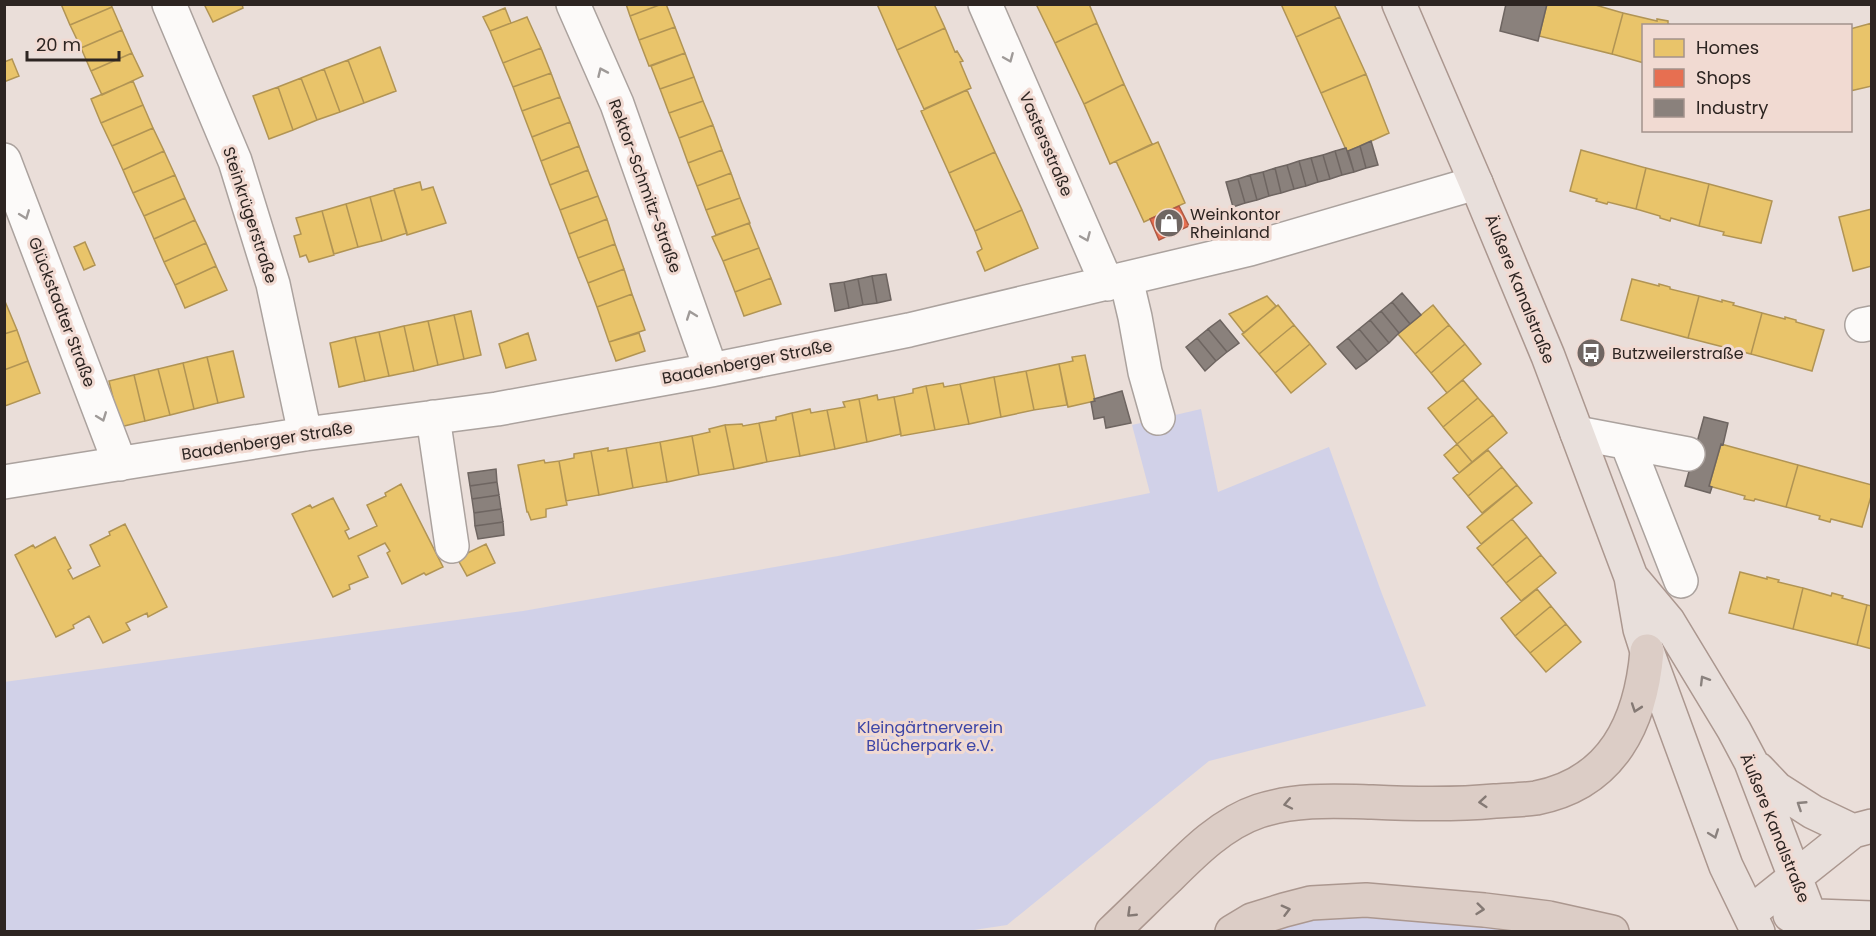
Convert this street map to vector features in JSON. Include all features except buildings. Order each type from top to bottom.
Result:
[{"type":"highway","points":[[1112,932],[1200,846],[1236,821],[1257,811],[1301,801],[1464,804],[1535,798],[1577,784],[1604,762],[1628,731],[1640,697],[1647,651]]},
{"type":"highway","points":[[1232,932],[1252,920],[1311,903],[1366,900],[1484,909],[1549,918],[1612,932]]},
{"type":"main road","name":"Äußere Kanalstraße","points":[[1399,4],[1535,324],[1631,577],[1640,629],[1647,651],[1726,866],[1754,922]]},
{"type":"main road","name":"Äußere Kanalstraße","points":[[1631,577],[1668,621],[1751,762],[1813,924]]},
{"type":"main road","points":[[1751,762],[1777,789],[1813,812],[1862,828]]},
{"type":"main road","points":[[1754,922],[1796,876],[1862,828]]},
{"type":"main road","points":[[1754,922],[1813,924],[1872,918]]},
{"type":"street","name":"Steinkrügerstraße","points":[[169,4],[236,161],[273,284],[305,434]]},
{"type":"street","name":"Rektor-Schmitz-Straße","points":[[573,4],[616,104],[711,370]]},
{"type":"street","name":"Vastersstraße","points":[[985,4],[1135,317],[1145,372],[1158,418]]},
{"type":"street","name":"Glückstadter Straße","points":[[4,160],[120,464]]},
{"type":"street","name":"Baadenberger Straße","points":[[4,482],[305,434],[496,408],[711,370],[909,330],[1250,249],[1476,183]]},
{"type":"street","points":[[433,417],[452,546]]},
{"type":"street","points":[[1577,434],[1688,454]]},
{"type":"street","points":[[1627,443],[1681,581]]},
{"type":"green space","name":"Kleingärtnerverein Blücherpark e.V.","points":[[1201,409],[1218,492],[1329,447],[1382,594],[1426,706],[1209,761],[1007,925],[967,931],[5,932],[4,682],[523,611],[838,556],[1150,493],[1132,425]]},
{"type":"green space","points":[[1347,917],[1428,921],[1523,931],[1269,932],[1304,921]]},
{"type":"place","name":"Weinkontor Rheinland","points":[[1169,223]]},
{"type":"place","name":"Butzweilerstraße","points":[[1591,353]]}]
